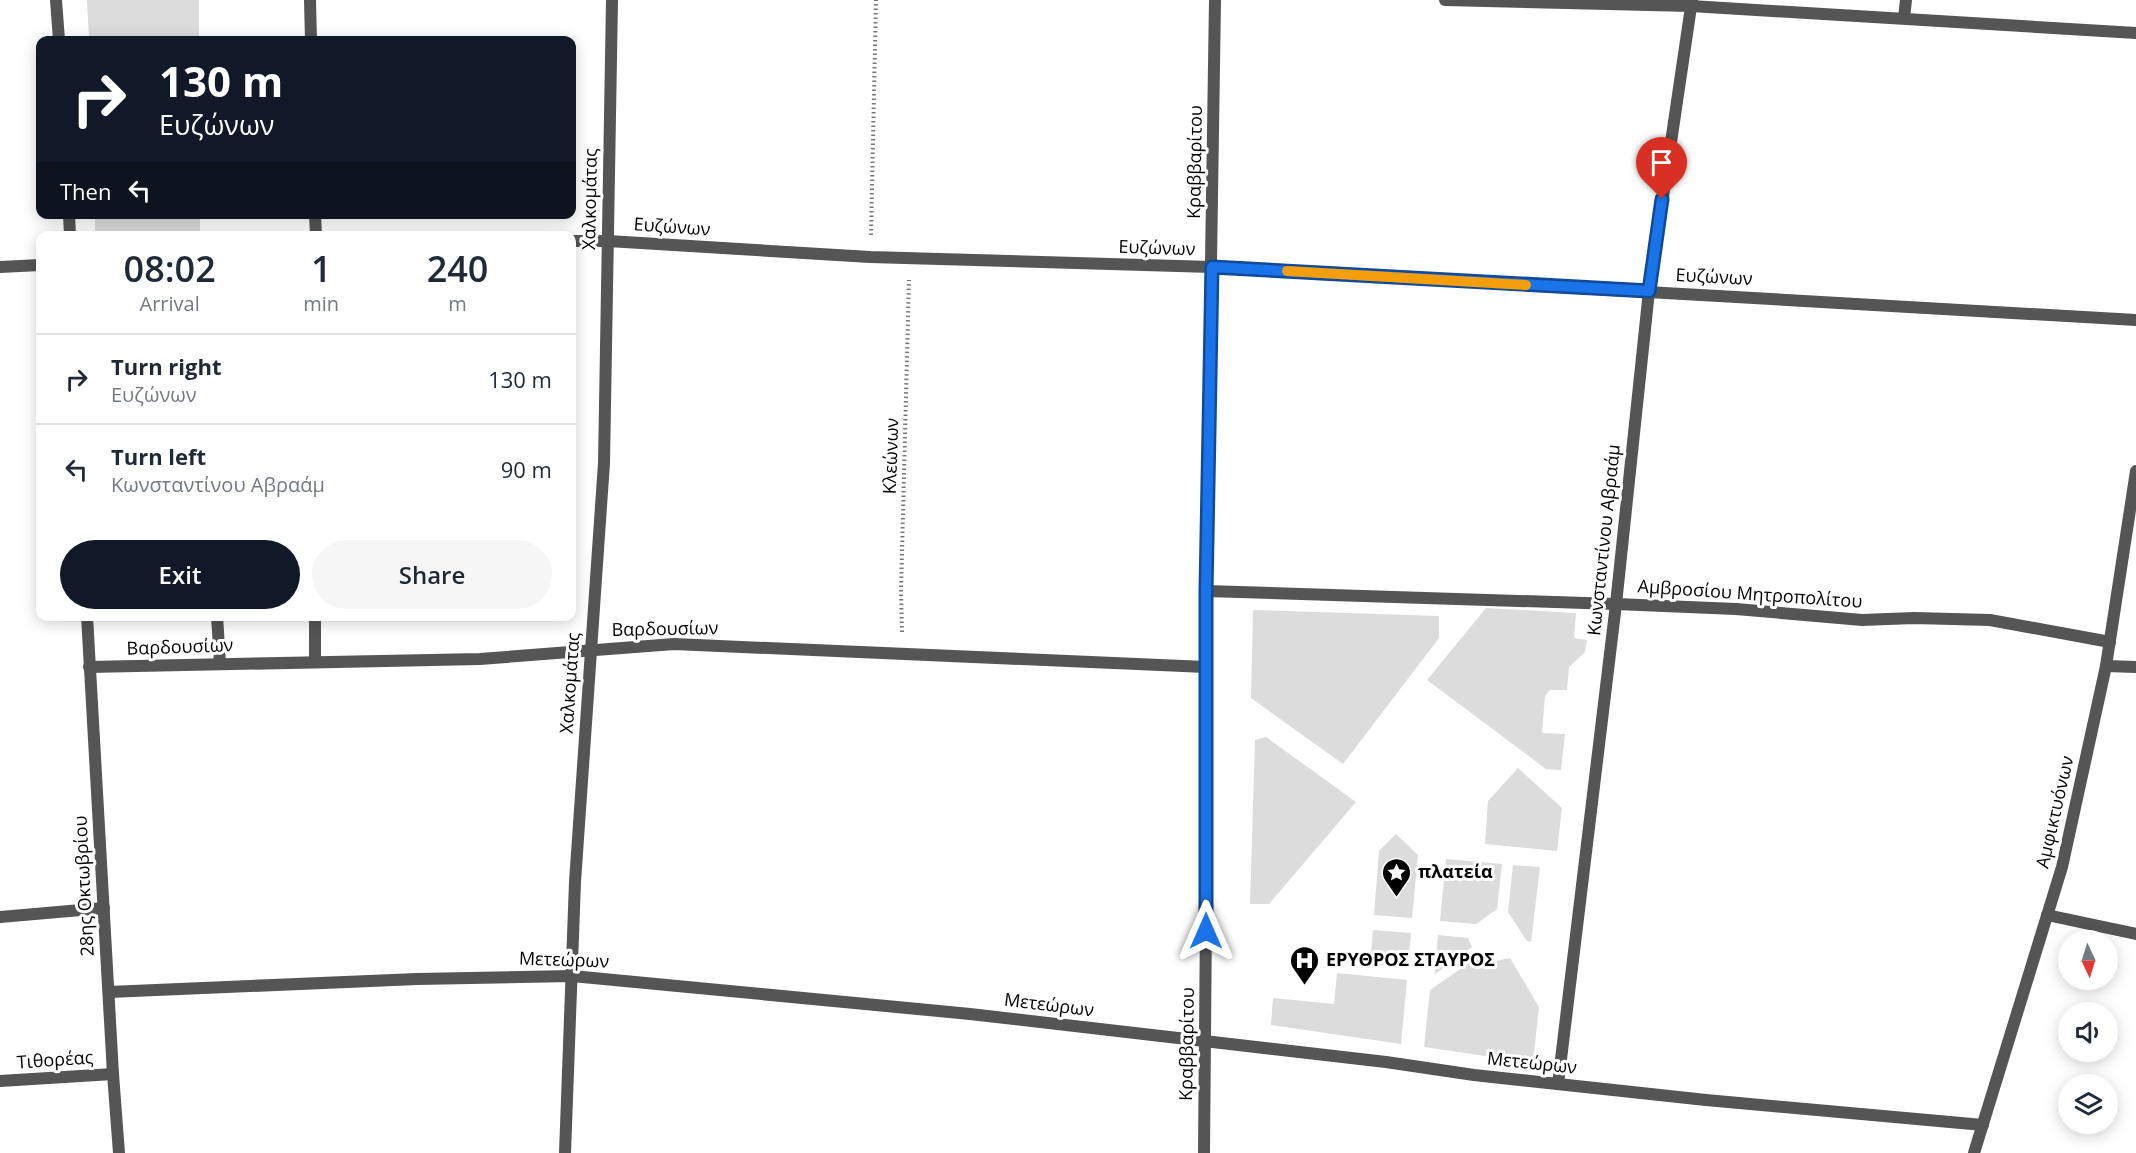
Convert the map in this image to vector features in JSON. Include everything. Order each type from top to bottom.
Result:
[{"type":"street","points":[[56,0],[59,36]]},
{"type":"street","points":[[310,0],[311,36]]},
{"type":"street","name":"Χαλκομάτας","points":[[565,1153],[575,882],[604,463],[612,0]]},
{"type":"street","name":"Κραββαρίτου","points":[[1204,1153],[1206,591],[1215,0]]},
{"type":"street","points":[[1445,0],[1691,3],[2136,33]]},
{"type":"street","points":[[1904,18],[1906,0]]},
{"type":"street","name":"Κωνσταντίνου Αβραάμ","points":[[1558,1084],[1616,604],[1649,291],[1691,3]]},
{"type":"street","name":"Ευζώνων","points":[[576,241],[870,257],[1212,267],[2136,320]]},
{"type":"street","points":[[0,267],[36,265]]},
{"type":"street","name":"Αμφικτυόνων","points":[[1974,1153],[2062,867],[2106,666],[2136,471]]},
{"type":"street","name":"Αμβροσίου Μητροπολίτου","points":[[1206,591],[1736,609],[1862,620],[1914,618],[1990,620],[2110,642]]},
{"type":"street","name":"28ης Οκτωβρίου","points":[[87,621],[119,1153]]},
{"type":"street","points":[[217,621],[220,663]]},
{"type":"street","points":[[315,621],[315,662]]},
{"type":"street","name":"Βαρδουσίων","points":[[89,667],[480,659],[675,644],[1206,667]]},
{"type":"street","points":[[2106,666],[2136,667]]},
{"type":"street","points":[[0,917],[104,908]]},
{"type":"street","points":[[2047,915],[2136,934]]},
{"type":"street","name":"Μετεώρων","points":[[109,992],[417,979],[572,976],[970,1014],[1706,1100],[1983,1125]]},
{"type":"street","name":"Τιθορέας","points":[[0,1081],[113,1074]]},
{"type":"path","points":[[870,257],[876,0]]},
{"type":"path","name":"Κλεώνων","points":[[902,654],[901,591],[909,258]]},
{"type":"shaded area","points":[[87,0],[199,0],[199,36],[89,36]]},
{"type":"shaded area","points":[[95,219],[200,219],[200,231],[95,231]]},
{"type":"shaded area","points":[[1486,608],[1576,613],[1574,638],[1587,640],[1585,652],[1569,667],[1567,690],[1550,690],[1545,696],[1542,733],[1565,734],[1561,770],[1546,769],[1427,680]]},
{"type":"shaded area","points":[[1253,610],[1439,616],[1439,638],[1343,764],[1251,698]]},
{"type":"shaded area","points":[[1266,737],[1356,802],[1269,904],[1250,904],[1255,740]]},
{"type":"shaded area","points":[[1518,768],[1562,808],[1557,851],[1485,844],[1488,801]]},
{"type":"shaded area","points":[[1396,834],[1418,855],[1412,918],[1374,915],[1379,851]]},
{"type":"shaded area","points":[[1446,859],[1502,864],[1497,909],[1476,924],[1440,921]]},
{"type":"shaded area","points":[[1513,865],[1540,867],[1531,942],[1527,941],[1508,912]]},
{"type":"shaded area","points":[[1373,930],[1411,933],[1408,967],[1370,964]]},
{"type":"shaded area","points":[[1438,935],[1468,938],[1472,947],[1435,974]]},
{"type":"shaded area","points":[[1476,958],[1481,964],[1510,958],[1539,1007],[1533,1063],[1424,1047],[1430,990]]},
{"type":"shaded area","points":[[1337,973],[1407,980],[1401,1044],[1271,1025],[1273,998],[1334,1004]]},
{"type":"slow traffic","points":[[1287,271],[1526,285]]},
{"type":"place","name":"πλατεία","points":[[1397,898]]},
{"type":"place","name":"ΕΡΥΘΡΟΣ ΣΤΑΥΡΟΣ","points":[[1305,986]]},
{"type":"route","points":[[1206,931],[1206,591],[1212,267],[1649,291],[1662,199]]}]
